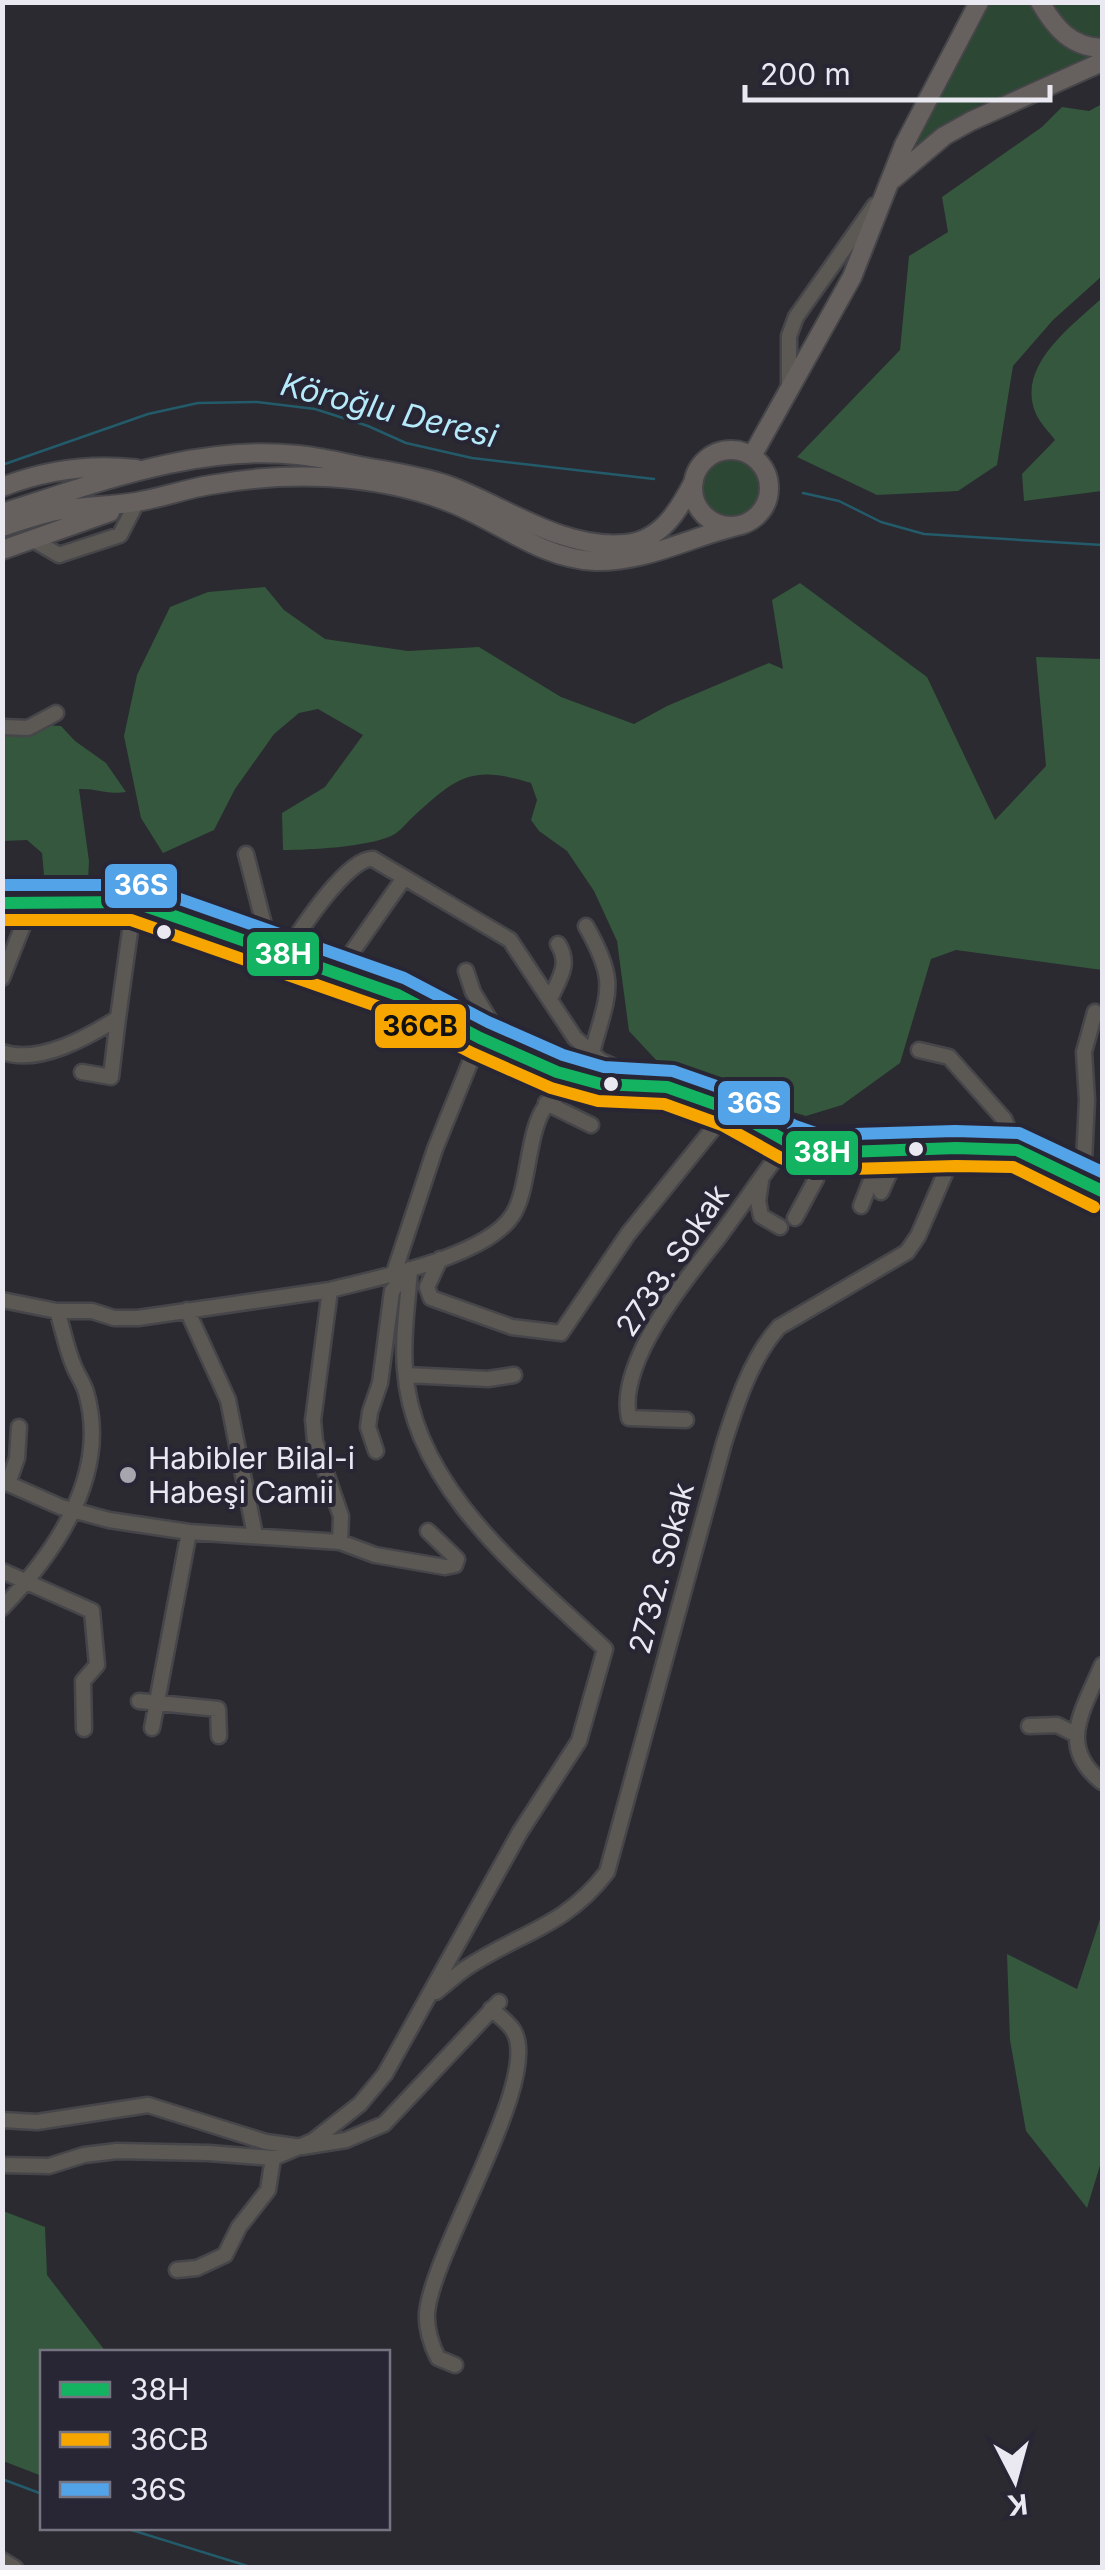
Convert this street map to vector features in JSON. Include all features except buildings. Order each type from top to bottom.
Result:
[{"type":"main road","points":[[752,456],[852,277],[904,145],[979,2]]},
{"type":"main road","points":[[1040,2],[1066,37],[1078,44],[1102,48]]},
{"type":"main road","points":[[893,180],[944,136],[1102,62]]},
{"type":"main road","points":[[2,513],[142,470],[223,455],[297,454],[443,483],[542,527],[601,544],[628,544],[648,538],[674,516],[698,469],[716,453],[728,450],[752,456],[768,475],[768,500],[753,520],[658,553],[625,560],[591,560],[559,554],[449,502],[379,485],[277,475],[208,485],[137,502],[2,550]]},
{"type":"main road","points":[[2,487],[55,472],[102,465],[142,470]]},
{"type":"main road","points":[[694,481],[694,494],[705,516],[728,526],[741,525]]},
{"type":"main road","points":[[2,527],[56,510],[137,502]]},
{"type":"main road","points":[[2,903],[134,902],[398,995],[557,1072],[601,1084],[668,1087],[729,1109],[818,1154],[956,1148],[1016,1150],[1102,1191]]},
{"type":"street","points":[[789,391],[789,336],[796,317],[893,180]]},
{"type":"street","points":[[2,727],[28,728],[56,713]]},
{"type":"street","points":[[246,854],[278,952]]},
{"type":"street","points":[[278,952],[360,861],[373,859],[510,940],[575,1038],[601,1061],[621,1070],[650,1075],[668,1087]]},
{"type":"street","points":[[336,975],[404,878]]},
{"type":"street","points":[[82,1072],[111,1077],[134,902]]},
{"type":"street","points":[[2,978],[32,903]]},
{"type":"street","points":[[586,926],[611,983],[592,1053]]},
{"type":"street","points":[[550,999],[565,965],[566,956],[558,944]]},
{"type":"street","points":[[466,971],[473,992],[508,1049]]},
{"type":"street","points":[[1083,1181],[1088,1100],[1084,1052],[1095,1012]]},
{"type":"street","points":[[2,1052],[32,1054],[60,1046],[118,1018]]},
{"type":"street","points":[[394,1273],[434,1149],[480,1038]]},
{"type":"street","points":[[920,1050],[949,1057],[1004,1119],[1016,1150]]},
{"type":"street","points":[[2,1300],[57,1312],[92,1310],[114,1318],[138,1318],[330,1290],[410,1269],[482,1242],[511,1218],[526,1184],[536,1122],[546,1102],[556,1094],[583,1094],[601,1084]]},
{"type":"street","points":[[546,1102],[591,1126]]},
{"type":"street","points":[[440,1258],[427,1287],[431,1298],[512,1327],[561,1332],[628,1234],[729,1109]]},
{"type":"street","name":"2733. Sokak","points":[[686,1420],[629,1418],[631,1386],[646,1340],[692,1267],[788,1142]]},
{"type":"street","name":"2732. Sokak","points":[[427,1999],[467,1967],[563,1916],[607,1872],[734,1410],[767,1340],[779,1327],[907,1252],[918,1236],[956,1148]]},
{"type":"street","points":[[881,1192],[890,1152]]},
{"type":"street","points":[[860,1206],[890,1152]]},
{"type":"street","points":[[796,1218],[816,1179],[818,1154]]},
{"type":"street","points":[[762,1176],[758,1201],[761,1216],[780,1227]]},
{"type":"street","points":[[410,1269],[406,1375],[442,1379],[514,1375]]},
{"type":"street","points":[[376,1451],[368,1427],[383,1370],[392,1291],[410,1269]]},
{"type":"street","points":[[330,1290],[312,1420],[315,1441],[341,1516],[340,1542]]},
{"type":"street","points":[[187,1310],[228,1400],[255,1535]]},
{"type":"street","points":[[2,1608],[28,1582],[75,1511],[86,1475],[90,1433],[86,1390],[71,1359],[57,1312]]},
{"type":"street","name":"2732. Sokak","points":[[2,2120],[37,2122],[148,2104],[266,2142],[302,2147],[360,2104],[385,2074],[520,1832],[580,1741],[605,1649],[487,1538],[432,1461],[413,1415],[406,1375]]},
{"type":"street","points":[[20,1427],[17,1458],[5,1482],[75,1511],[109,1520],[189,1532],[340,1542],[375,1555],[444,1567],[457,1563],[448,1548],[428,1531]]},
{"type":"street","points":[[152,1728],[189,1532]]},
{"type":"street","points":[[2,1572],[92,1612],[97,1665],[82,1682],[84,1729]]},
{"type":"street","points":[[1102,1665],[1075,1734],[1083,1764],[1102,1782]]},
{"type":"street","points":[[140,1701],[218,1709],[220,1736]]},
{"type":"street","points":[[1029,1726],[1057,1726],[1075,1734]]},
{"type":"street","name":"2732. Sokak","points":[[2,2165],[49,2166],[84,2155],[117,2151],[274,2158],[302,2147],[346,2140],[384,2124],[495,2005],[518,2041],[519,2064],[507,2106],[447,2249],[427,2312],[438,2358],[455,2365]]},
{"type":"street","points":[[177,2270],[197,2268],[224,2255],[268,2190],[274,2158]]},
{"type":"street","points":[[2,2560],[15,2568]]},
{"type":"green space","points":[[986,3],[1029,3],[1058,39],[1101,56],[979,105],[920,145],[915,141]]},
{"type":"green space","points":[[1045,3],[1102,3],[1102,44],[1078,37]]},
{"type":"green space","points":[[1102,104],[1102,276],[1053,320],[1013,366],[997,465],[958,491],[877,495],[797,457],[900,350],[909,256],[948,232],[942,197],[1042,127],[1062,107],[1089,111]]},
{"type":"green space","points":[[1102,298],[1102,491],[1024,501],[1022,474],[1055,440],[1036,414],[1033,380],[1050,348]]},
{"type":"green space","points":[[732,458],[754,467],[763,489],[754,511],[732,520],[710,511],[701,489],[710,467]]},
{"type":"green space","points":[[800,583],[927,677],[995,820],[1046,766],[1036,657],[1102,659],[1102,970],[956,950],[931,959],[900,1063],[842,1105],[806,1116],[740,1096],[657,1061],[629,1031],[617,941],[594,891],[567,851],[539,831],[531,820],[537,800],[531,783],[494,775],[467,778],[443,791],[391,836],[353,845],[283,850],[282,813],[325,787],[363,735],[318,709],[299,713],[274,734],[235,789],[214,830],[163,853],[141,818],[124,736],[137,675],[170,607],[208,592],[265,587],[284,610],[325,639],[408,651],[479,647],[561,697],[634,724],[769,663],[783,669],[772,600]]},
{"type":"green space","points":[[61,726],[106,763],[126,792],[79,789],[88,881],[57,884],[44,875],[42,853],[27,840],[3,841],[3,731]]},
{"type":"green space","points":[[1102,1913],[1102,2159],[1087,2208],[1026,2131],[1010,2040],[1007,1954],[1077,1989]]},
{"type":"green space","points":[[3,2211],[45,2227],[47,2275],[104,2350],[40,2350],[40,2475],[3,2461]]},
{"type":"waterway","name":"Köroğlu Deresi","points":[[2,465],[148,414],[198,403],[257,402],[315,409],[406,443],[472,458],[654,479]]},
{"type":"waterway","name":"Köroğlu Deresi","points":[[803,493],[839,501],[881,522],[924,534],[1102,545]]},
{"type":"waterway","points":[[2,2479],[40,2493]]},
{"type":"waterway","points":[[131,2530],[254,2568]]},
{"type":"transit line","name":"36S","points":[[2,885],[140,885],[404,978],[563,1055],[604,1067],[673,1071],[736,1093],[795,1126],[821,1135],[1019,1133],[1102,1172]]},
{"type":"transit line","name":"38H","points":[[2,903],[134,902],[398,995],[557,1072],[601,1084],[667,1087],[729,1109],[788,1142],[818,1153],[1017,1150],[1102,1191]]},
{"type":"transit line","name":"36CB","points":[[2,920],[131,920],[391,1011],[551,1088],[598,1101],[664,1104],[722,1125],[781,1158],[814,1170],[1013,1167],[1094,1207]]},
{"type":"place","name":"Habibler Bilal-i Habeşi Camii","points":[[128,1475]]}]
